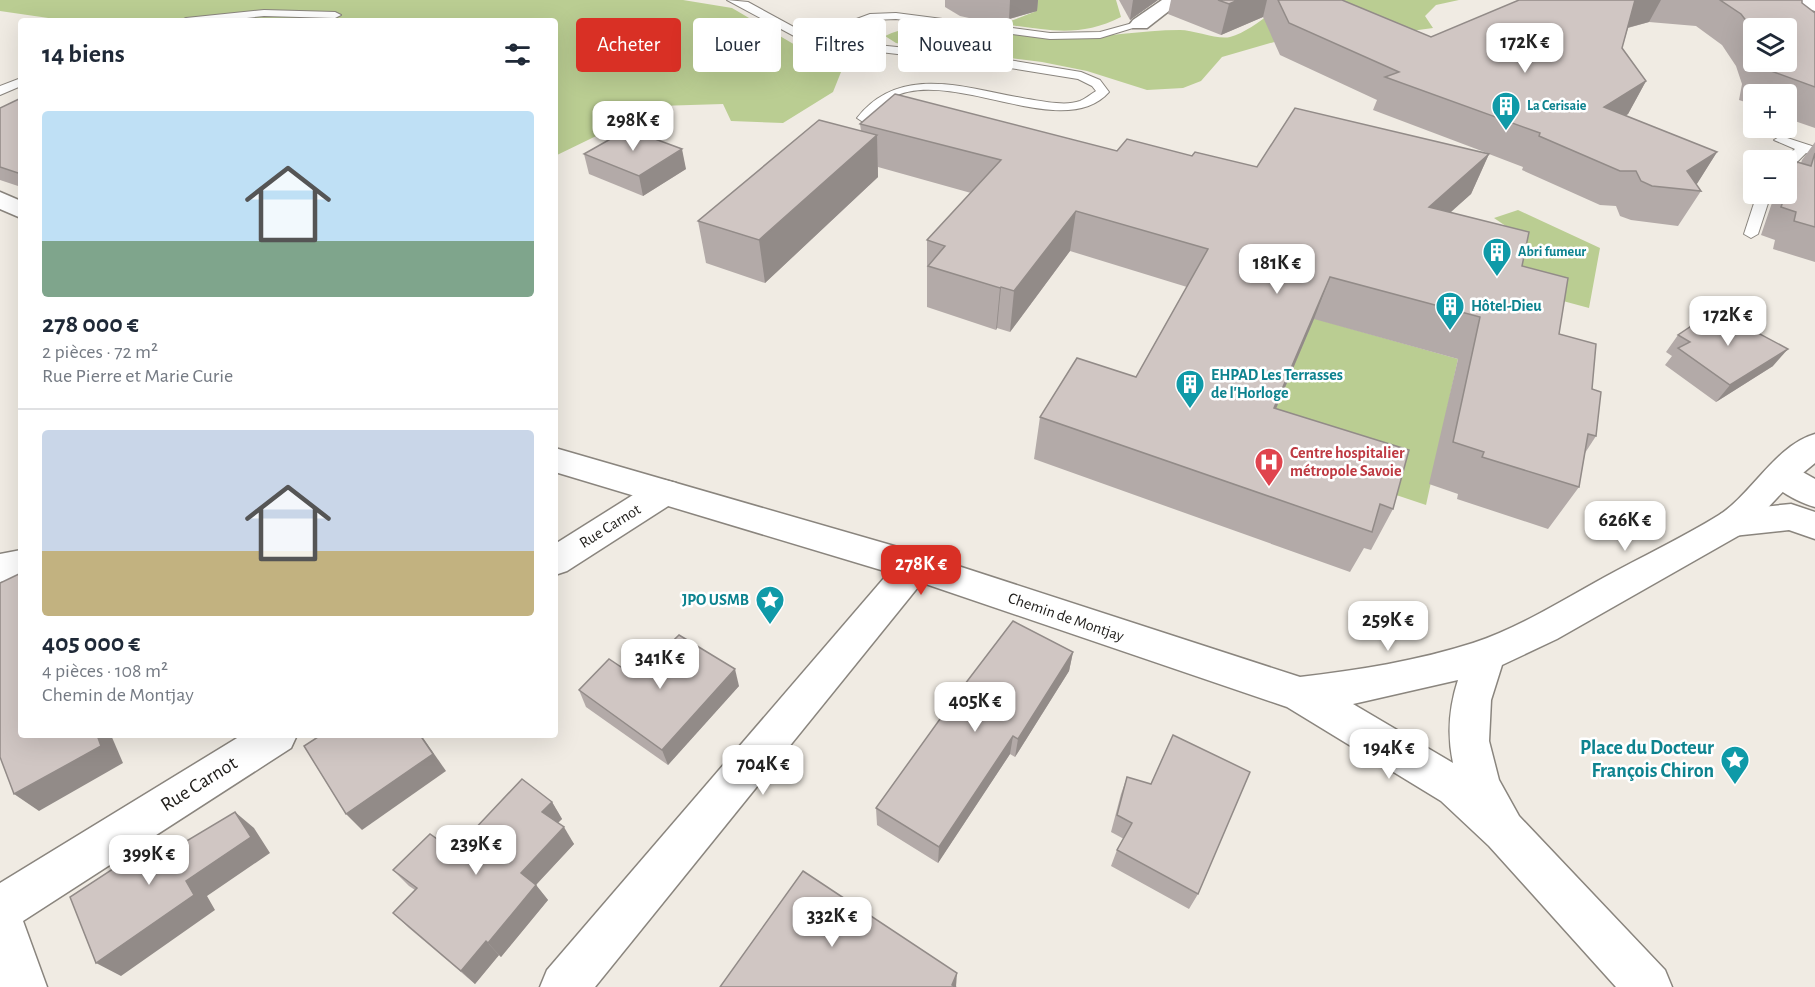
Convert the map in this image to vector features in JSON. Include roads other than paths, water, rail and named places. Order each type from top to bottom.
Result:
[{"type":"street","points":[[1140,24],[1174,0]]},
{"type":"street","points":[[1786,0],[1815,21]]},
{"type":"street","points":[[1808,0],[1815,5]]},
{"type":"street","points":[[0,199],[18,209]]},
{"type":"street","points":[[1648,987],[1503,831],[1479,786],[1470,741],[1471,700],[1486,655],[1544,628],[1733,523],[1781,474],[1815,445]]},
{"type":"street","name":"Chemin de Montjay","points":[[558,461],[915,566],[1299,694],[1456,787],[1503,831]]},
{"type":"street","points":[[1781,474],[1815,495]]},
{"type":"street","name":"Rue Carnot","points":[[558,559],[664,492]]},
{"type":"street","points":[[1733,523],[1791,517],[1815,526]]},
{"type":"street","points":[[0,568],[18,565]]},
{"type":"street","points":[[564,987],[915,566]]},
{"type":"street","name":"Chemin de Montjay","points":[[1299,694],[1356,687],[1411,676],[1486,655]]},
{"type":"street","name":"Rue Carnot","points":[[0,909],[272,738]]},
{"type":"street","points":[[0,920],[22,987]]},
{"type":"lane","points":[[732,0],[744,4],[793,31]]},
{"type":"lane","points":[[215,18],[264,13],[335,15]]},
{"type":"lane","points":[[867,18],[896,16],[1050,36],[1100,35],[1140,24]]},
{"type":"lane","points":[[863,118],[880,98],[910,87],[944,87],[1074,108],[1096,101],[1103,92],[1096,83],[1081,76],[985,60],[886,49]]},
{"type":"lane","points":[[0,91],[18,83]]},
{"type":"lane","points":[[1781,140],[1809,150]]},
{"type":"lane","points":[[1751,234],[1761,204]]},
{"type":"place","name":"La Cerisaie","points":[[1506,132]]},
{"type":"place","name":"Abri fumeur","points":[[1497,278]]},
{"type":"place","name":"Hôtel-Dieu","points":[[1450,332]]},
{"type":"place","name":"EHPAD Les Terrasses de l'Horloge","points":[[1190,410]]},
{"type":"place","name":"Centre hospitalier métropole Savoie","points":[[1269,488]]},
{"type":"place","name":"JPO USMB","points":[[770,626]]},
{"type":"place","name":"Place du Docteur François Chiron","points":[[1735,786]]}]
